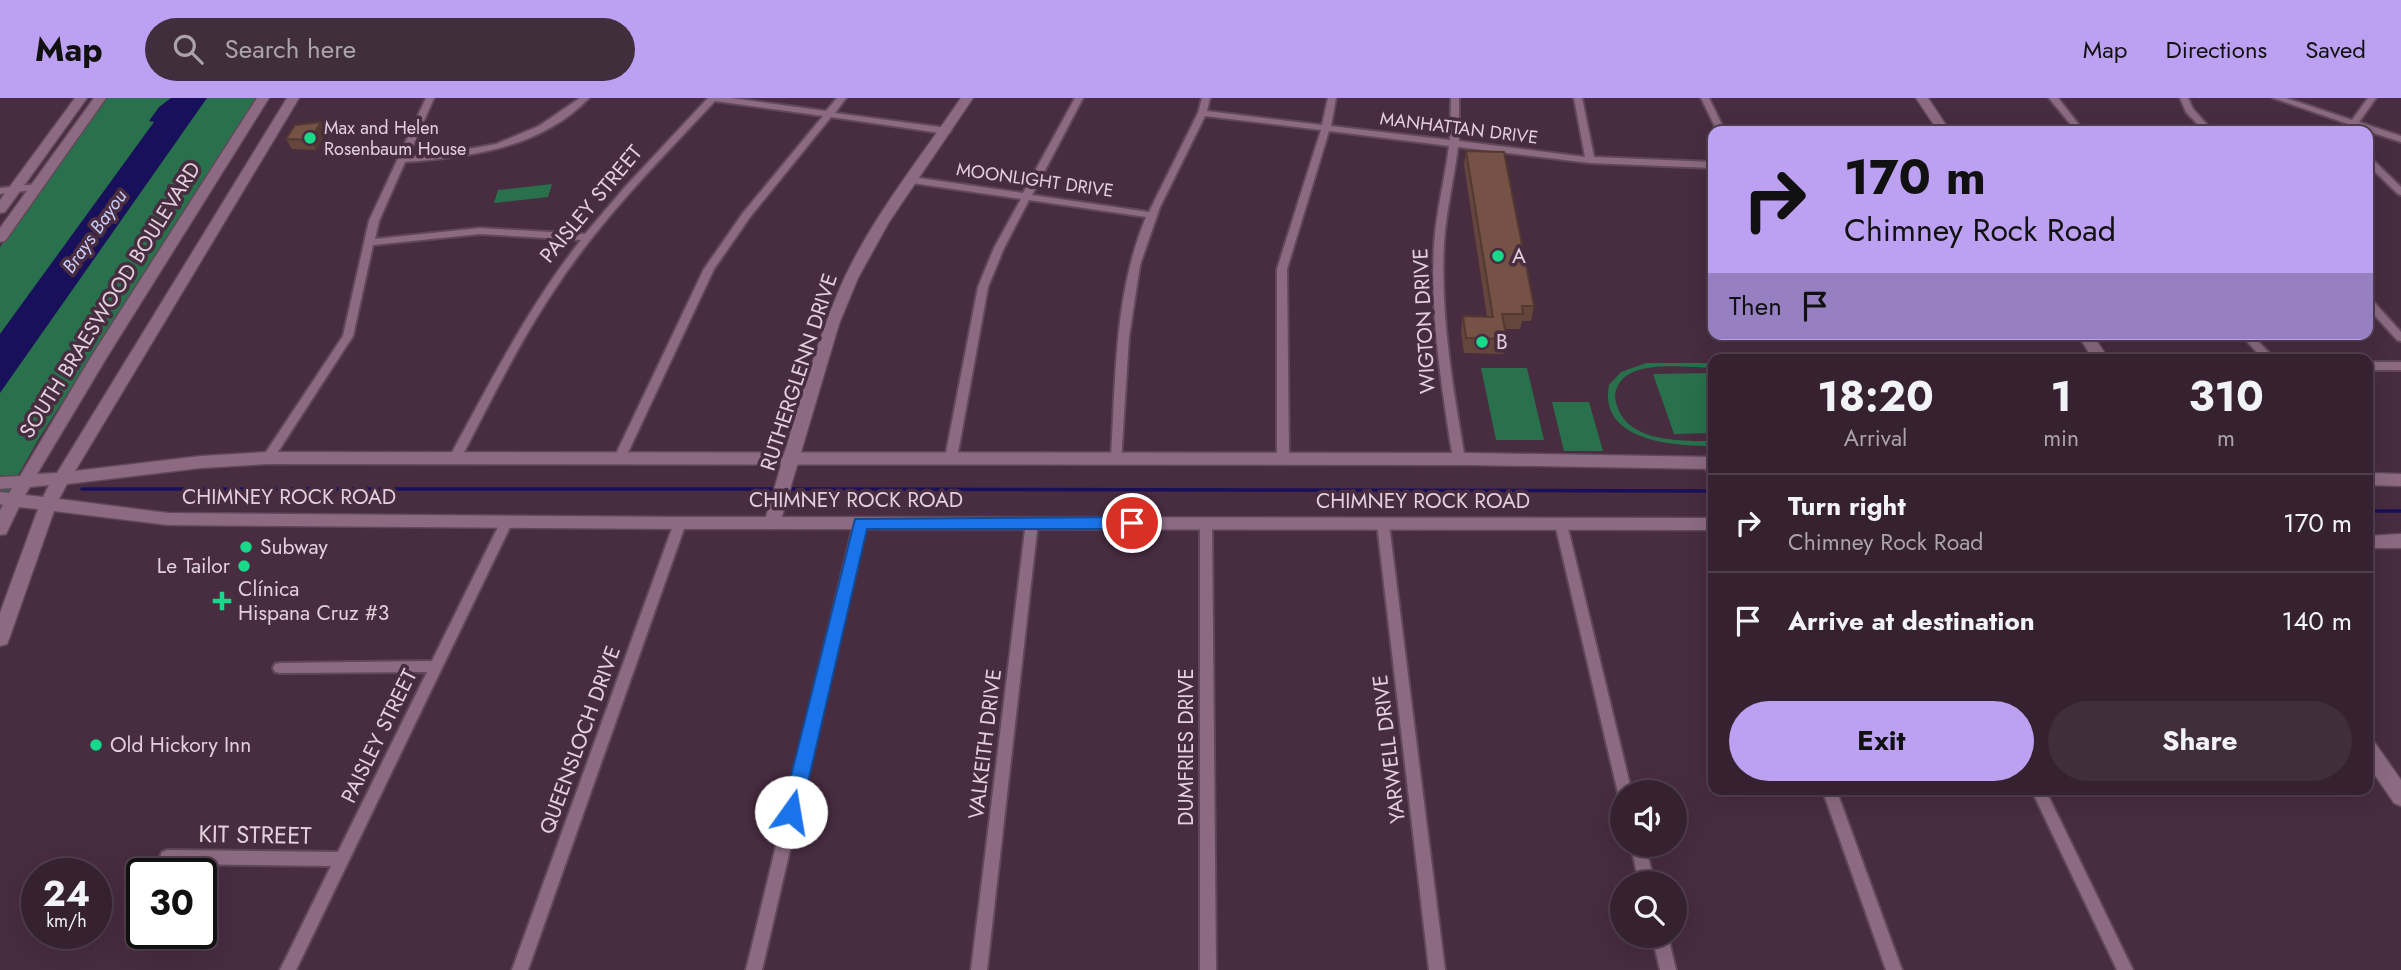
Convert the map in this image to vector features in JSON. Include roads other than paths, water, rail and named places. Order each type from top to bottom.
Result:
[{"type":"main road","points":[[0,209],[7,190],[81,98]]},
{"type":"main road","points":[[0,238],[100,98]]},
{"type":"main road","name":"SOUTH BRAESWOOD BOULEVARD","points":[[26,481],[263,98]]},
{"type":"main road","points":[[0,639],[49,502],[60,481],[293,98]]},
{"type":"main road","points":[[1922,98],[1941,126]]},
{"type":"main road","points":[[232,148],[265,145]]},
{"type":"main road","points":[[149,279],[185,276]]},
{"type":"main road","name":"CHIMNEY ROCK ROAD","points":[[26,481],[60,481],[163,466],[268,458],[1458,459],[1708,466]]},
{"type":"main road","points":[[2373,480],[2401,480]]},
{"type":"main road","points":[[0,529],[4,491],[26,481]]},
{"type":"main road","name":"CHIMNEY ROCK ROAD","points":[[4,491],[49,502],[168,519],[680,523],[774,515],[860,523],[1708,524]]},
{"type":"main road","points":[[2373,541],[2401,541]]},
{"type":"main road","points":[[2373,755],[2401,797]]},
{"type":"street","points":[[268,458],[348,336],[358,303],[374,221],[430,98]]},
{"type":"street","points":[[401,160],[465,155],[512,143],[553,124],[585,98]]},
{"type":"street","points":[[713,98],[947,131]]},
{"type":"street","name":"PAISLEY STREET","points":[[455,458],[536,310],[587,237],[713,98]]},
{"type":"street","points":[[620,458],[709,269],[746,215],[831,115],[842,98]]},
{"type":"street","name":"RUTHERGLENN DRIVE","points":[[774,515],[841,299],[865,250],[967,98]]},
{"type":"street","points":[[951,458],[983,287],[999,248],[1079,98]]},
{"type":"street","points":[[1117,458],[1134,266],[1153,215],[1202,113],[1206,98]]},
{"type":"street","points":[[1283,459],[1282,269],[1326,128],[1332,98]]},
{"type":"street","name":"WIGTON DRIVE","points":[[1455,98],[1453,144],[1444,191],[1439,291],[1441,335],[1458,459]]},
{"type":"street","points":[[1578,98],[1590,160]]},
{"type":"street","points":[[1705,98],[1719,126]]},
{"type":"street","points":[[2053,98],[2076,126]]},
{"type":"street","points":[[2184,98],[2189,110],[2204,126]]},
{"type":"street","points":[[2277,98],[2347,126]]},
{"type":"street","points":[[2351,126],[2372,98]]},
{"type":"street","name":"MANHATTAN DRIVE","points":[[1202,113],[1590,160],[1708,165]]},
{"type":"street","points":[[2373,132],[2401,139]]},
{"type":"street","points":[[2373,165],[2401,192]]},
{"type":"street","name":"MOONLIGHT DRIVE","points":[[912,180],[1153,215]]},
{"type":"street","points":[[7,190],[37,187]]},
{"type":"street","points":[[368,243],[480,231],[587,237]]},
{"type":"street","points":[[2373,307],[2401,338]]},
{"type":"street","points":[[2251,340],[2265,354]]},
{"type":"street","points":[[2373,366],[2401,366]]},
{"type":"street","name":"PAISLEY STREET","points":[[288,970],[507,521]]},
{"type":"street","name":"VALKEITH DRIVE","points":[[979,970],[1032,522]]},
{"type":"street","name":"QUEENSLOCH DRIVE","points":[[520,970],[680,523]]},
{"type":"street","points":[[754,970],[860,523]]},
{"type":"street","name":"DUMFRIES DRIVE","points":[[1206,523],[1208,970]]},
{"type":"street","name":"YARWELL DRIVE","points":[[1383,524],[1437,970]]},
{"type":"street","points":[[1561,524],[1622,780]]},
{"type":"street","points":[[280,668],[436,666]]},
{"type":"street","points":[[1831,795],[1894,970]]},
{"type":"street","points":[[2041,795],[2125,970]]},
{"type":"street","name":"KIT STREET","points":[[217,858],[342,859]]},
{"type":"street","points":[[1663,948],[1668,970]]},
{"type":"water","name":"Brays Bayou","points":[[171,98],[207,98],[0,393],[0,334],[154,122],[149,121],[159,107]]},
{"type":"waterway","points":[[82,489],[777,489]]},
{"type":"waterway","points":[[788,489],[1708,491]]},
{"type":"waterway","points":[[2373,511],[2401,511]]},
{"type":"place","name":"Max and Helen Rosenbaum House","points":[[310,138]]},
{"type":"place","name":"A","points":[[1498,256]]},
{"type":"place","name":"B","points":[[1482,342]]},
{"type":"place","name":"Subway","points":[[246,547]]},
{"type":"place","name":"Le Tailor","points":[[244,566]]},
{"type":"place","name":"Clínica Hispana Cruz #3","points":[[222,601]]},
{"type":"place","name":"Old Hickory Inn","points":[[96,745]]}]
